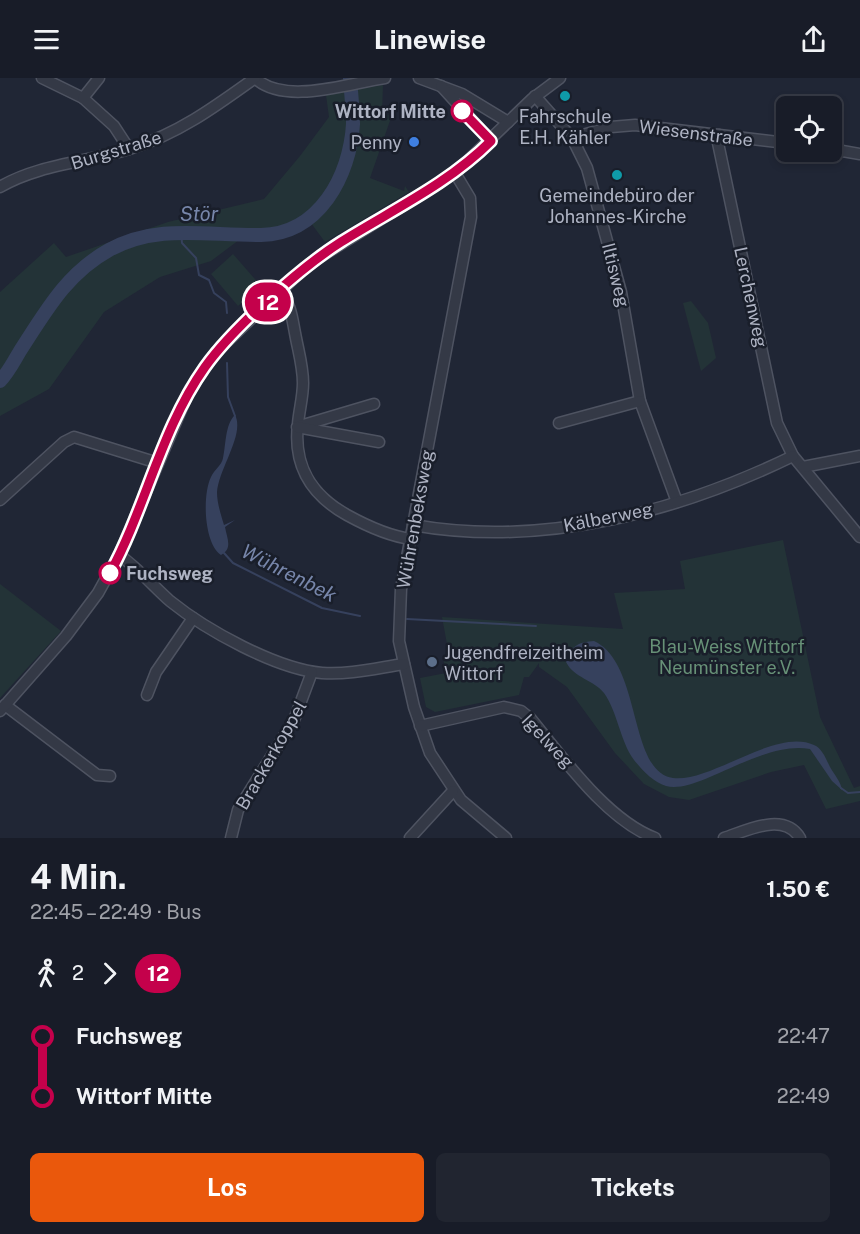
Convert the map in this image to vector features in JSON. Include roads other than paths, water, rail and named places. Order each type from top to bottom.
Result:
[{"type":"street","points":[[42,78],[83,98],[114,126],[129,149]]},
{"type":"street","points":[[83,98],[99,78]]},
{"type":"street","points":[[255,78],[268,88],[283,92],[386,78]]},
{"type":"street","name":"Burgstraße","points":[[0,187],[20,177],[129,149],[185,126],[255,78]]},
{"type":"street","points":[[419,78],[462,94],[508,122]]},
{"type":"street","points":[[110,776],[97,775],[2,708],[83,615],[119,555],[188,394],[205,367],[234,333],[309,264],[339,243],[455,173],[491,141],[535,96],[560,78]]},
{"type":"street","points":[[439,84],[491,141]]},
{"type":"street","name":"Iltisweg","points":[[535,96],[572,138],[587,168],[615,268],[640,401],[677,502]]},
{"type":"street","name":"Wiesenstraße","points":[[572,138],[611,127],[635,125],[776,143]]},
{"type":"street","name":"Lerchenweg","points":[[719,135],[718,143],[777,423],[793,456],[860,537]]},
{"type":"street","points":[[842,151],[860,154]]},
{"type":"street","name":"Wührenbeksweg","points":[[455,173],[470,198],[471,217],[413,525],[398,621],[404,664],[420,726],[430,753],[453,791],[475,814],[506,838]]},
{"type":"street","points":[[279,291],[288,303],[303,374],[297,427],[299,463],[315,491],[332,505],[364,524],[396,537],[411,539]]},
{"type":"street","points":[[559,423],[640,401]]},
{"type":"street","points":[[297,427],[374,404]]},
{"type":"street","points":[[297,427],[379,442]]},
{"type":"street","points":[[0,500],[55,449],[74,437],[158,463]]},
{"type":"street","name":"Kälberweg","points":[[413,525],[485,531],[534,530],[612,519],[677,502],[747,477],[793,456]]},
{"type":"street","points":[[803,467],[860,456]]},
{"type":"street","points":[[119,555],[193,618],[241,645],[290,666],[312,672],[346,673],[404,664]]},
{"type":"street","points":[[147,695],[156,672],[193,618]]},
{"type":"street","name":"Brackerkoppel","points":[[231,838],[238,810],[294,720],[312,672]]},
{"type":"street","name":"Igelweg","points":[[420,726],[504,707],[521,711],[531,719],[615,813],[632,827],[654,838]]},
{"type":"street","points":[[410,838],[453,791]]},
{"type":"street","points":[[724,838],[779,824],[789,827],[800,838]]},
{"type":"water","points":[[235,415],[237,432],[217,492],[224,525],[235,520],[225,527],[228,546],[225,553],[221,555],[215,549],[208,530],[206,495],[211,477],[222,461],[228,429]]},
{"type":"water","points":[[594,641],[609,653],[620,671],[648,757],[659,771],[673,778],[688,777],[781,743],[799,741],[814,745],[824,754],[842,790],[832,781],[810,749],[791,748],[751,759],[695,783],[679,787],[666,786],[657,782],[641,768],[629,752],[613,709],[604,693],[574,672],[566,662],[570,652],[576,646]]},
{"type":"waterway","name":"Stör","points":[[0,381],[58,294],[81,270],[109,250],[146,236],[165,234],[261,235],[281,232],[299,225],[315,213],[328,199],[338,182],[351,144],[353,124],[350,78]]},
{"type":"waterway","name":"Wührenbek","points":[[181,232],[182,243],[196,258],[199,275],[209,280],[214,293],[226,302],[227,313]]},
{"type":"waterway","name":"Wührenbek","points":[[227,363],[228,397],[235,416]]},
{"type":"waterway","name":"Wührenbek","points":[[224,553],[233,563],[322,608],[360,616]]},
{"type":"waterway","name":"Wührenbek","points":[[407,619],[536,626]]},
{"type":"waterway","name":"Wührenbek","points":[[841,788],[848,793],[860,792]]},
{"type":"place","name":"Fahrschule E.H. Kähler","points":[[565,96]]},
{"type":"place","name":"Wittorf Mitte","points":[[462,111]]},
{"type":"place","name":"Penny","points":[[414,142]]},
{"type":"place","name":"Gemeindebüro der Johannes-Kirche","points":[[617,175]]},
{"type":"place","name":"Fuchsweg","points":[[110,573]]},
{"type":"place","name":"Jugendfreizeitheim Wittorf","points":[[432,662]]},
{"type":"park label","name":"Blau-Weiss Wittorf Neumünster e.V.","points":[[727,656]]}]
